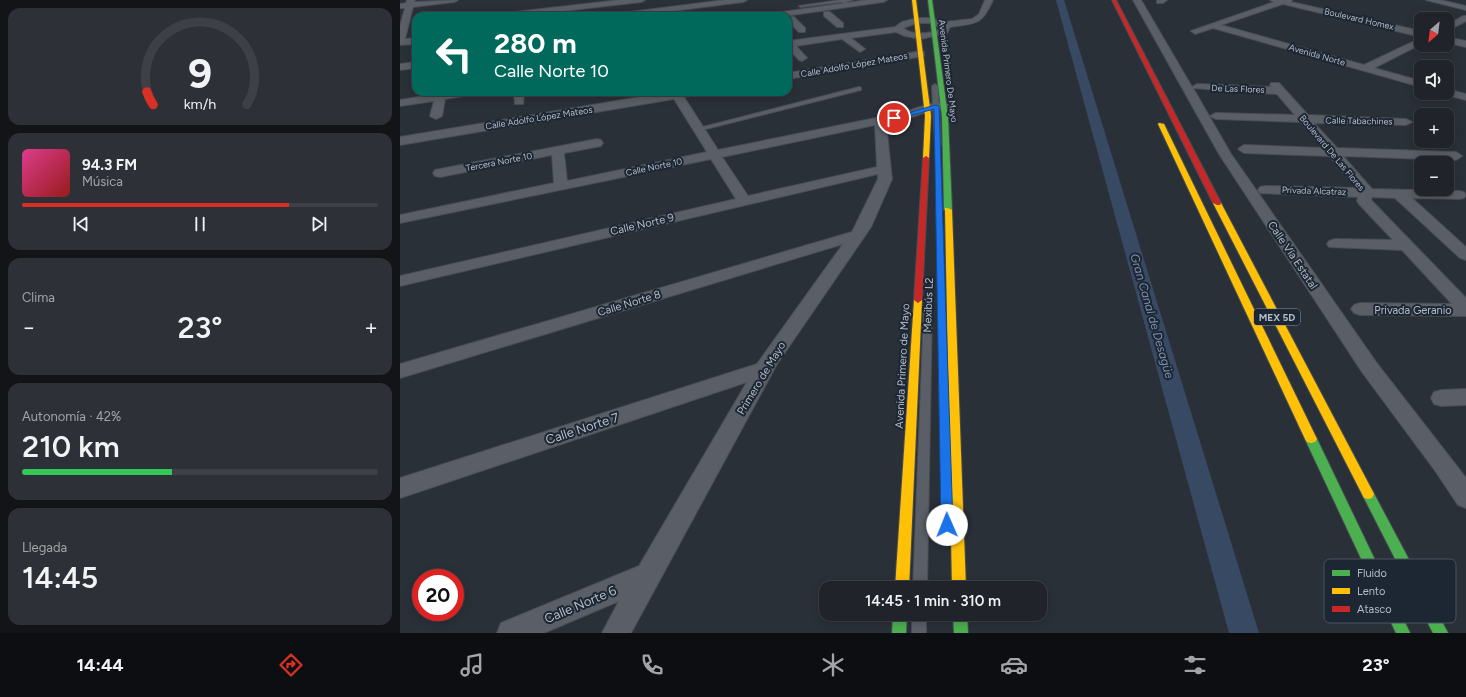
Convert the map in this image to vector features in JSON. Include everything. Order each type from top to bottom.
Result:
[{"type":"highway","points":[[914,0],[924,21],[926,35],[921,54],[936,112]]},
{"type":"highway","name":"Avenida Primero De Mayo","points":[[930,0],[924,21],[936,112],[945,145],[959,581]]},
{"type":"highway","name":"MEX 5D","points":[[1114,0],[1403,559]]},
{"type":"highway","name":"Avenida Primero De Mayo","points":[[926,146],[936,112]]},
{"type":"highway","name":"MEX 5D","points":[[1156,113],[1368,559]]},
{"type":"highway","name":"Avenida Primero de Mayo","points":[[902,581],[926,146]]},
{"type":"highway","points":[[899,633],[900,621]]},
{"type":"highway","points":[[960,621],[961,633]]},
{"type":"highway","name":"MEX 5D","points":[[1398,623],[1403,633]]},
{"type":"highway","name":"MEX 5D","points":[[1436,623],[1441,633]]},
{"type":"street","points":[[400,6],[410,2],[454,0]]},
{"type":"street","points":[[534,12],[641,0]]},
{"type":"street","points":[[646,12],[743,0]]},
{"type":"street","points":[[792,16],[812,13],[848,2],[861,3],[883,0]]},
{"type":"street","name":"Avenida Primero De Mayo","points":[[945,25],[974,21],[982,15],[989,0]]},
{"type":"street","name":"Calle Vía Estatal","points":[[1137,0],[1225,154],[1369,367],[1444,465],[1466,498]]},
{"type":"street","points":[[1195,31],[1284,0]]},
{"type":"street","name":"Boulevard Homex","points":[[1284,0],[1319,9],[1414,28]]},
{"type":"street","points":[[410,2],[402,27],[400,42],[412,41]]},
{"type":"street","points":[[1430,3],[1440,2],[1466,8]]},
{"type":"street","points":[[861,3],[873,11]]},
{"type":"street","points":[[1301,16],[1334,3]]},
{"type":"street","points":[[1337,22],[1365,11]]},
{"type":"street","points":[[823,15],[840,12]]},
{"type":"street","points":[[812,13],[823,15],[840,24]]},
{"type":"street","points":[[1454,24],[1466,18]]},
{"type":"street","points":[[792,20],[802,30]]},
{"type":"street","points":[[792,44],[898,29],[900,26],[924,21],[945,25],[946,29],[944,31],[926,35],[908,34],[898,29]]},
{"type":"street","points":[[1376,30],[1391,23]]},
{"type":"street","name":"Boulevard Homex","points":[[1391,23],[1414,31]]},
{"type":"street","name":"Avenida Norte","points":[[1212,25],[1414,82]]},
{"type":"street","points":[[402,27],[412,26]]},
{"type":"street","points":[[1246,35],[1261,29]]},
{"type":"street","points":[[843,36],[860,49]]},
{"type":"street","points":[[1454,37],[1466,40]]},
{"type":"street","points":[[1282,45],[1296,40]]},
{"type":"street","points":[[1454,41],[1466,44]]},
{"type":"street","points":[[1365,68],[1414,44]]},
{"type":"street","points":[[792,47],[802,58]]},
{"type":"street","points":[[1319,55],[1334,49]]},
{"type":"street","name":"Calle Adolfo López Mateos","points":[[792,75],[921,54]]},
{"type":"street","points":[[400,67],[412,66]]},
{"type":"street","name":"De Las Flores","points":[[1196,87],[1277,88]]},
{"type":"street","name":"Boulevard De Las Flores","points":[[1277,88],[1366,190],[1364,201],[1466,309]]},
{"type":"street","points":[[1454,94],[1466,97]]},
{"type":"street","points":[[400,103],[440,96],[436,116]]},
{"type":"street","name":"Calle Adolfo López Mateos","points":[[400,141],[664,96]]},
{"type":"street","points":[[677,96],[744,201]]},
{"type":"street","name":"Calle Norte 10","points":[[400,219],[908,115],[936,112]]},
{"type":"street","name":"Calle Tabachines","points":[[1216,116],[1406,122]]},
{"type":"street","name":"Primero de Mayo","points":[[616,633],[765,369],[863,227],[885,179],[880,121]]},
{"type":"street","name":"Tercera Norte 10","points":[[440,173],[597,143]]},
{"type":"street","points":[[1244,149],[1456,156]]},
{"type":"street","points":[[558,151],[561,186]]},
{"type":"street","name":"Calle Norte 9","points":[[400,281],[884,169]]},
{"type":"street","name":"Privada Alcatraz","points":[[1265,190],[1459,195]]},
{"type":"street","points":[[1399,194],[1462,248]]},
{"type":"street","name":"Calle Norte 8","points":[[400,371],[857,235]]},
{"type":"street","points":[[1335,244],[1405,245]]},
{"type":"street","name":"Privada Geranio","points":[[1360,309],[1466,309]]},
{"type":"street","name":"Calle Norte 7","points":[[400,488],[765,369]]},
{"type":"street","points":[[1441,398],[1466,397]]},
{"type":"street","name":"Calle Norte 6","points":[[511,633],[649,575]]},
{"type":"lane","points":[[918,0],[924,21]]},
{"type":"lane","points":[[924,21],[926,0]]},
{"type":"lane","points":[[801,6],[848,2]]},
{"type":"lane","points":[[698,129],[859,89]]},
{"type":"lane","name":"Mexibús L2","points":[[929,268],[936,112]]},
{"type":"lane","name":"Mexibús L2","points":[[936,112],[944,404]]},
{"type":"lane","name":"Mexibús L2","points":[[920,581],[928,300]]},
{"type":"lane","points":[[919,621],[919,633]]},
{"type":"lane","points":[[949,621],[950,633]]},
{"type":"waterway","name":"Gran Canal de Desagüe","points":[[1060,0],[1244,633]]},
{"type":"traffic: fast","points":[[930,0],[945,117],[948,210]]},
{"type":"traffic: fast","points":[[1311,439],[1368,559]]},
{"type":"traffic: fast","points":[[1368,494],[1402,559]]},
{"type":"traffic: fast","points":[[899,633],[900,621]]},
{"type":"traffic: fast","points":[[960,621],[961,633]]},
{"type":"traffic: fast","points":[[1398,623],[1403,633]]},
{"type":"traffic: fast","points":[[1436,623],[1441,633]]},
{"type":"traffic: slow","points":[[914,0],[928,116],[926,158]]},
{"type":"traffic: slow","points":[[1161,124],[1311,439]]},
{"type":"traffic: slow","points":[[1217,203],[1368,494]]},
{"type":"traffic: slow","points":[[948,210],[959,581]]},
{"type":"traffic: slow","points":[[902,581],[918,300]]},
{"type":"traffic: jam","points":[[1114,0],[1217,203]]},
{"type":"traffic: jam","points":[[918,300],[926,158]]},
{"type":"route","points":[[894,118],[937,106],[947,525]]}]
